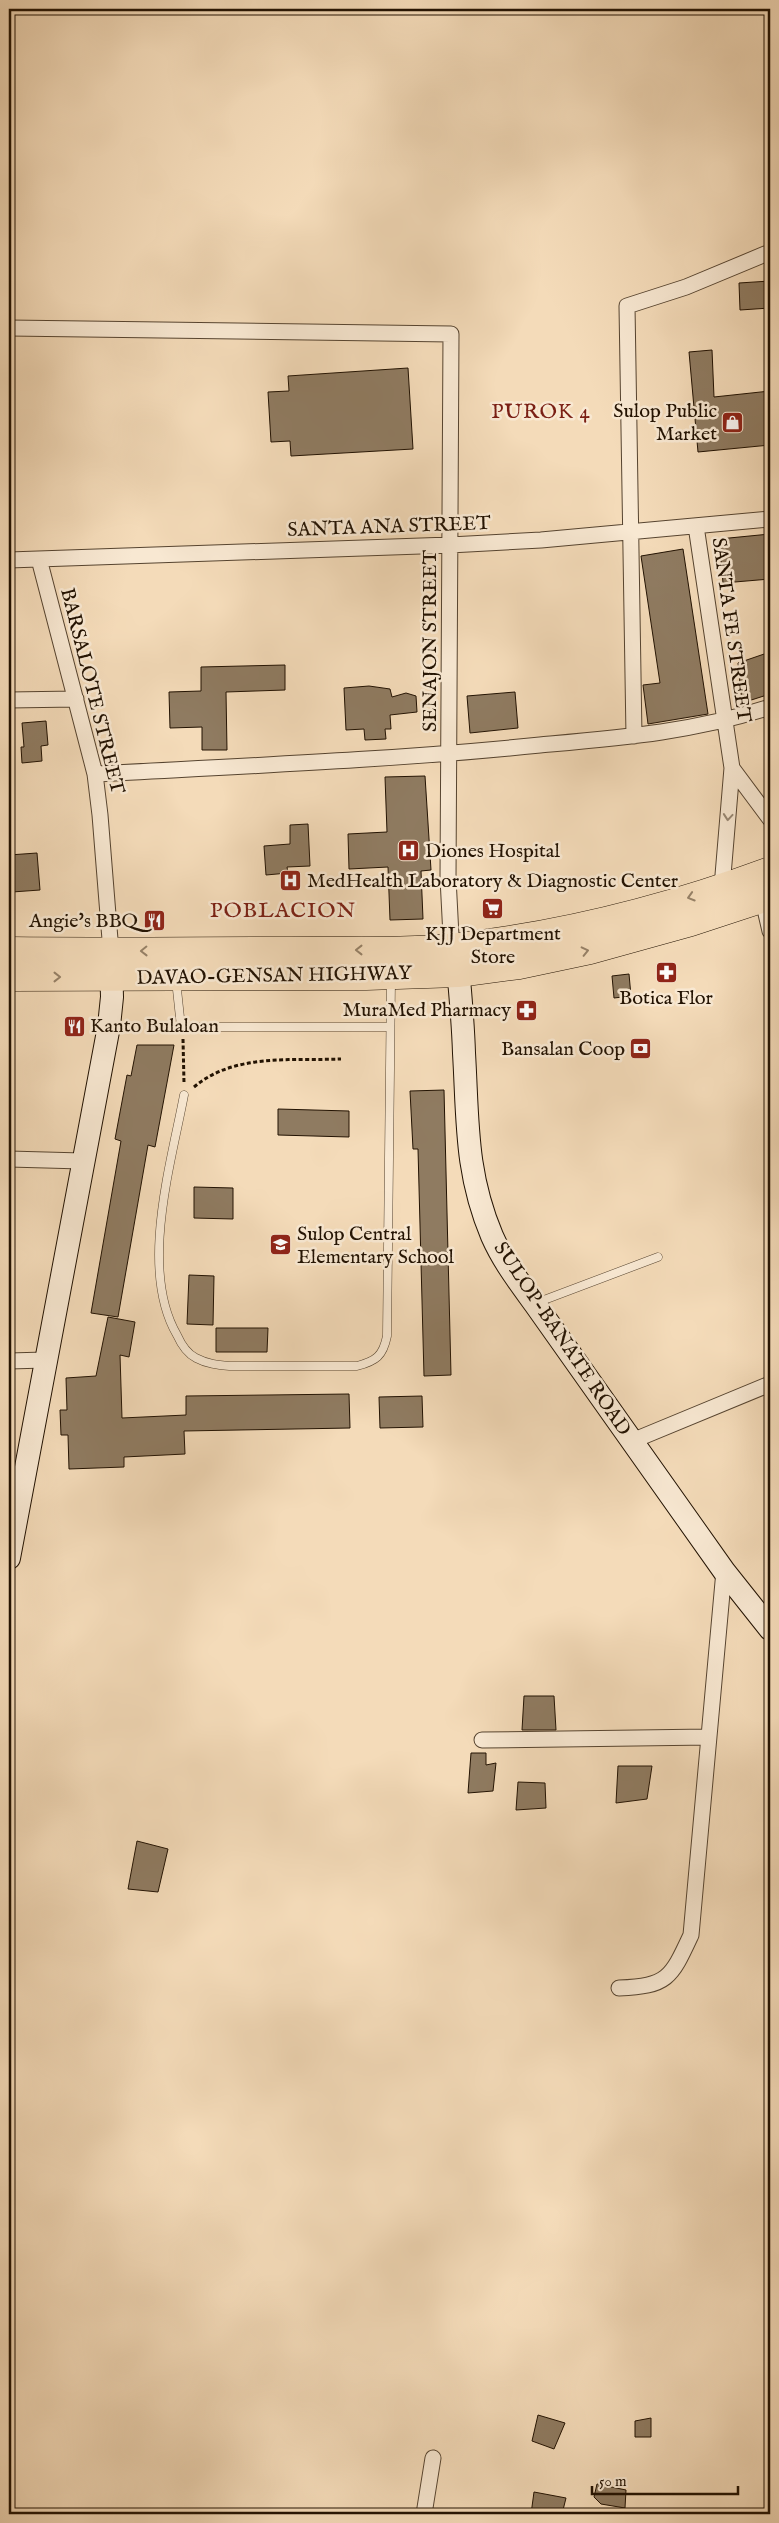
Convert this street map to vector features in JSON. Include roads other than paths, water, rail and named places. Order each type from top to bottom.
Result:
[{"type":"highway","name":"DAVAO-GENSAN HIGHWAY","points":[[457,960],[522,939],[590,925],[722,887],[765,886]]},
{"type":"highway","name":"DAVAO-GENSAN HIGHWAY","points":[[9,977],[111,965],[391,963],[457,960],[519,965],[590,950],[691,922],[765,886]]},
{"type":"highway","name":"DAVAO-GENSAN HIGHWAY","points":[[9,951],[111,965]]},
{"type":"main road","name":"SULOP-BANATE ROAD","points":[[457,960],[465,1055],[467,1130],[472,1173],[493,1236],[506,1262],[535,1304],[724,1570],[770,1629]]},
{"type":"main road","points":[[9,1558],[82,1161],[109,1026],[111,965]]},
{"type":"street","points":[[634,736],[627,306],[686,287],[770,252]]},
{"type":"street","name":"SENAJON STREET","points":[[9,328],[451,334],[448,904],[451,936],[457,960]]},
{"type":"street","name":"SANTA ANA STREET","points":[[9,560],[450,545],[631,532],[770,519]]},
{"type":"street","name":"SANTA FE STREET","points":[[696,526],[732,768],[722,887]]},
{"type":"street","name":"BARSALOTE STREET","points":[[38,559],[95,774],[100,815],[111,965]]},
{"type":"street","points":[[9,700],[76,699]]},
{"type":"street","points":[[95,774],[449,754],[634,736],[682,731],[724,722],[770,707]]},
{"type":"street","name":"SANTA FE STREET","points":[[732,768],[770,819]]},
{"type":"street","points":[[765,886],[770,931]]},
{"type":"street","points":[[9,1159],[82,1161]]},
{"type":"street","points":[[9,1361],[45,1360]]},
{"type":"street","points":[[632,1441],[770,1384]]},
{"type":"street","points":[[619,1988],[646,1987],[663,1981],[676,1967],[691,1935],[724,1570]]},
{"type":"street","points":[[482,1740],[708,1737]]},
{"type":"street","points":[[424,2514],[433,2458]]},
{"type":"lane","points":[[184,1095],[162,1219],[160,1251],[165,1302],[172,1326],[182,1346],[195,1358],[212,1364],[230,1366],[357,1366],[370,1363],[379,1357],[385,1348],[387,1336],[391,963]]},
{"type":"lane","points":[[174,964],[181,1026],[390,1027]]},
{"type":"lane","points":[[535,1304],[658,1258]]},
{"type":"place","name":"Sulop Public Market","points":[[733,422]]},
{"type":"place","name":"Diones Hospital","points":[[409,851]]},
{"type":"place","name":"MedHealth Laboratory & Diagnostic Center","points":[[291,881]]},
{"type":"place","name":"KJJ Department Store","points":[[493,908]]},
{"type":"place","name":"Angie's BBQ","points":[[154,921]]},
{"type":"place","name":"Botica Flor","points":[[666,972]]},
{"type":"place","name":"MuraMed Pharmacy","points":[[527,1010]]},
{"type":"place","name":"Kanto Bulaloan","points":[[74,1026]]},
{"type":"place","name":"Bansalan Coop","points":[[641,1049]]},
{"type":"place","name":"Sulop Central Elementary School","points":[[281,1245]]},
{"type":"district","name":"PUROK 4","points":[[541,412]]},
{"type":"district","name":"POBLACION","points":[[283,911]]}]
